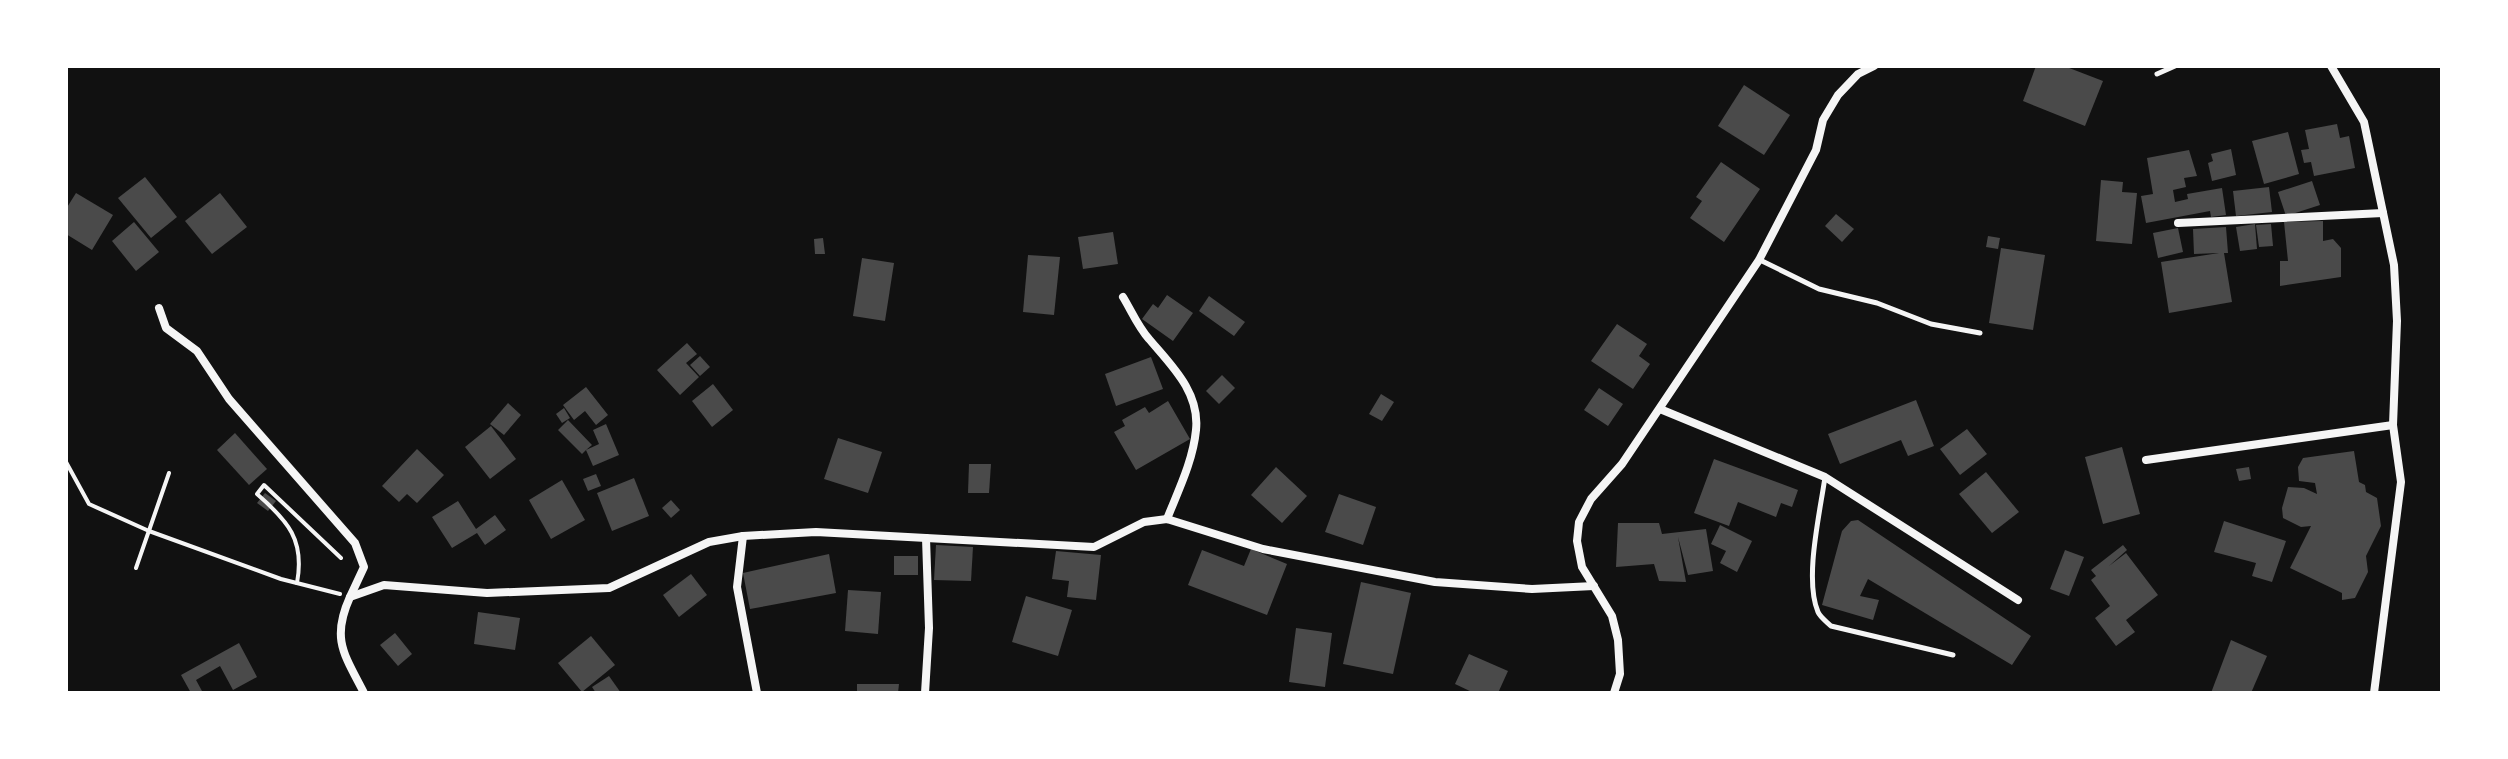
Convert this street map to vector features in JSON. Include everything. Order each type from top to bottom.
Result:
[{"type":"street","points":[[1614,693],[1620,674],[1618,640],[1612,616],[1582,567],[1577,541],[1579,522],[1591,499],[1622,464],[1759,260],[1816,150],[1823,120],[1830,108],[1858,74],[1874,66]]},
{"type":"street","points":[[2331,66],[2364,122],[2394,265],[2397,321],[2393,425],[2401,482],[2374,693]]},
{"type":"street","points":[[2178,223],[2383,213]]},
{"type":"street","points":[[1123,297],[1147,337],[1168,359],[1191,393],[1197,427],[1167,519]]},
{"type":"street","points":[[159,308],[166,328],[197,351],[229,399],[355,543],[364,567],[338,623],[346,656],[364,693]]},
{"type":"street","points":[[1660,409],[1825,477],[2018,600]]},
{"type":"street","points":[[2146,460],[2393,425]]},
{"type":"street","points":[[350,597],[384,585],[458,588],[487,593],[609,588],[709,542],[743,536],[816,532],[1094,547],[1144,522],[1167,519],[1263,549],[1435,582],[1532,589],[1594,586]]},
{"type":"street","points":[[743,536],[737,587],[757,693]]},
{"type":"street","points":[[925,693],[929,628],[926,538]]},
{"type":"lane","points":[[2157,74],[2175,66]]},
{"type":"lane","points":[[1759,260],[1819,289],[1877,303],[1931,324],[1980,333]]},
{"type":"lane","points":[[1825,477],[1816,543],[1814,587],[1818,614],[1831,626],[1953,655]]},
{"type":"path","points":[[66,462],[89,504],[149,531],[297,583],[350,597]]},
{"type":"path","points":[[136,568],[169,473]]},
{"type":"path","points":[[297,583],[302,559],[287,520],[257,494],[264,485],[341,558]]},
{"type":"building","points":[[2036,66],[2064,66],[2103,81],[2085,126],[2023,101]]},
{"type":"building","points":[[1744,85],[1790,115],[1764,155],[1718,126]]},
{"type":"building","points":[[2337,124],[2340,138],[2349,136],[2355,168],[2314,176],[2311,162],[2304,163],[2301,150],[2309,149],[2305,130]]},
{"type":"building","points":[[2288,132],[2299,174],[2264,184],[2252,141]]},
{"type":"building","points":[[2231,149],[2236,175],[2212,181],[2208,163],[2213,161],[2211,154]]},
{"type":"building","points":[[2189,150],[2197,176],[2184,178],[2186,187],[2173,190],[2175,202],[2188,199],[2187,194],[2222,188],[2226,215],[2211,217],[2210,211],[2146,223],[2141,196],[2153,194],[2147,158]]},
{"type":"building","points":[[1721,162],[1760,189],[1724,242],[1690,218],[1702,201],[1696,197]]},
{"type":"building","points":[[145,177],[177,217],[151,238],[118,198]]},
{"type":"building","points":[[2101,180],[2123,182],[2122,192],[2137,193],[2132,244],[2096,241]]},
{"type":"building","points":[[2312,181],[2320,205],[2286,216],[2278,192]]},
{"type":"building","points":[[2269,187],[2272,212],[2236,216],[2233,191]]},
{"type":"building","points":[[76,193],[113,215],[92,250],[66,234],[66,209]]},
{"type":"building","points":[[220,193],[247,227],[212,254],[185,221]]},
{"type":"building","points":[[1836,214],[1854,229],[1842,242],[1825,226]]},
{"type":"building","points":[[2323,221],[2323,241],[2333,239],[2341,248],[2341,277],[2280,286],[2280,261],[2288,261],[2284,222]]},
{"type":"building","points":[[134,222],[159,252],[136,271],[112,241]]},
{"type":"building","points":[[2255,224],[2257,249],[2240,251],[2236,227]]},
{"type":"building","points":[[2271,224],[2273,246],[2259,247],[2256,225]]},
{"type":"building","points":[[2226,227],[2228,253],[2224,253],[2232,302],[2169,313],[2161,262],[2219,253],[2194,254],[2193,229]]},
{"type":"building","points":[[2178,228],[2183,252],[2158,258],[2153,233]]},
{"type":"building","points":[[1113,232],[1118,264],[1083,269],[1078,237]]},
{"type":"building","points":[[1988,236],[2000,238],[1998,249],[1986,247]]},
{"type":"building","points":[[823,238],[825,254],[815,254],[814,239]]},
{"type":"building","points":[[2001,248],[2045,255],[2033,330],[1989,323]]},
{"type":"building","points":[[1028,255],[1060,257],[1054,315],[1023,312]]},
{"type":"building","points":[[862,258],[894,263],[885,321],[853,316]]},
{"type":"building","points":[[1167,295],[1193,313],[1173,341],[1142,319],[1153,304],[1158,308]]},
{"type":"building","points":[[1209,296],[1245,322],[1234,336],[1199,311]]},
{"type":"building","points":[[1617,324],[1647,344],[1639,356],[1650,364],[1633,389],[1591,361]]},
{"type":"building","points":[[687,343],[697,354],[686,363],[699,377],[680,395],[657,370]]},
{"type":"building","points":[[700,356],[710,367],[700,376],[690,365]]},
{"type":"building","points":[[1151,357],[1163,389],[1116,406],[1105,374]]},
{"type":"building","points":[[1222,375],[1235,388],[1219,404],[1206,391]]},
{"type":"building","points":[[713,384],[733,410],[712,427],[692,401]]},
{"type":"building","points":[[586,387],[608,415],[596,425],[585,411],[574,420],[563,405]]},
{"type":"building","points":[[1599,388],[1623,404],[1608,426],[1584,410]]},
{"type":"building","points":[[1381,394],[1394,402],[1382,421],[1369,414]]},
{"type":"building","points":[[1916,400],[1934,446],[1908,456],[1901,440],[1840,464],[1828,434]]},
{"type":"building","points":[[1168,401],[1190,439],[1136,470],[1114,432],[1125,426],[1122,420],[1145,407],[1149,413]]},
{"type":"building","points":[[508,403],[521,415],[504,435],[490,424]]},
{"type":"building","points":[[564,408],[570,418],[562,423],[556,414]]},
{"type":"building","points":[[568,420],[592,445],[582,454],[558,430]]},
{"type":"building","points":[[606,424],[619,455],[593,466],[586,450],[599,444],[593,430]]},
{"type":"building","points":[[491,426],[516,459],[490,479],[465,447]]},
{"type":"building","points":[[1967,429],[1987,454],[1960,475],[1940,449]]},
{"type":"building","points":[[235,433],[267,469],[249,485],[217,450]]},
{"type":"building","points":[[838,438],[882,452],[868,493],[824,479]]},
{"type":"building","points":[[2122,447],[2140,514],[2103,524],[2085,457]]},
{"type":"building","points":[[417,449],[444,475],[417,503],[407,494],[399,502],[382,486]]},
{"type":"building","points":[[2354,451],[2359,482],[2365,485],[2366,492],[2377,498],[2381,526],[2366,556],[2368,572],[2355,598],[2342,600],[2342,593],[2290,568],[2311,526],[2301,527],[2283,518],[2282,508],[2288,487],[2304,488],[2317,494],[2315,483],[2299,481],[2298,467],[2303,458]]},
{"type":"building","points":[[1714,459],[1798,490],[1792,507],[1781,503],[1776,517],[1738,502],[1729,526],[1694,513]]},
{"type":"building","points":[[969,464],[991,464],[989,493],[968,493]]},
{"type":"building","points":[[1276,467],[1307,496],[1282,523],[1251,495]]},
{"type":"building","points":[[2249,467],[2251,479],[2239,481],[2236,469]]},
{"type":"building","points":[[1986,472],[2019,512],[1992,533],[1959,494]]},
{"type":"building","points":[[596,474],[601,486],[588,491],[583,479]]},
{"type":"building","points":[[634,478],[649,516],[612,531],[597,493]]},
{"type":"building","points":[[562,480],[585,520],[551,539],[529,500]]},
{"type":"building","points":[[265,493],[276,501],[268,511],[257,503]]},
{"type":"building","points":[[1339,494],[1376,507],[1363,545],[1325,532]]},
{"type":"building","points":[[671,500],[680,510],[671,518],[662,508]]},
{"type":"building","points":[[458,501],[476,529],[495,515],[506,530],[485,545],[477,533],[452,548],[432,517]]},
{"type":"building","points":[[1858,520],[2031,636],[2012,665],[1868,579],[1860,596],[1879,600],[1873,620],[1822,605],[1842,531],[1851,521]]},
{"type":"building","points":[[2224,521],[2286,541],[2272,582],[2252,576],[2256,563],[2214,552]]},
{"type":"building","points":[[1618,523],[1659,523],[1662,534],[1706,529],[1713,571],[1688,575],[1678,537],[1686,582],[1659,581],[1654,564],[1616,567]]},
{"type":"building","points":[[1720,525],[1752,541],[1737,572],[1720,563],[1726,551],[1711,544]]},
{"type":"building","points":[[936,545],[973,547],[971,581],[934,580]]},
{"type":"building","points":[[2123,545],[2127,550],[2109,566],[2126,553],[2158,595],[2126,620],[2135,632],[2116,646],[2095,618],[2110,606],[2091,580],[2096,576],[2091,570]]},
{"type":"building","points":[[1251,549],[1287,564],[1267,615],[1188,585],[1202,550],[1244,566]]},
{"type":"building","points":[[2065,550],[2084,557],[2069,596],[2050,589]]},
{"type":"building","points":[[1056,551],[1101,555],[1096,600],[1067,597],[1069,581],[1052,579]]},
{"type":"building","points":[[829,554],[836,593],[750,609],[743,573]]},
{"type":"building","points":[[894,556],[918,556],[918,575],[894,575]]},
{"type":"building","points":[[691,574],[707,595],[679,617],[663,595]]},
{"type":"building","points":[[1361,582],[1411,593],[1393,674],[1343,664]]},
{"type":"building","points":[[848,590],[881,592],[878,634],[845,631]]},
{"type":"building","points":[[1026,596],[1072,610],[1058,656],[1012,642]]},
{"type":"building","points":[[478,612],[520,618],[515,650],[474,644]]},
{"type":"building","points":[[1296,628],[1332,633],[1325,687],[1289,682]]},
{"type":"building","points":[[395,633],[412,654],[398,666],[380,645]]},
{"type":"building","points":[[591,636],[615,665],[582,692],[558,663]]},
{"type":"building","points":[[2231,640],[2267,656],[2251,693],[2211,693]]},
{"type":"building","points":[[239,643],[257,677],[233,690],[220,666],[196,680],[202,691],[191,693],[181,675]]},
{"type":"building","points":[[1469,654],[1508,671],[1498,693],[1474,693],[1455,684]]},
{"type":"building","points":[[609,676],[621,693],[596,693],[592,687]]},
{"type":"building","points":[[857,684],[899,684],[898,693],[857,693]]}]
